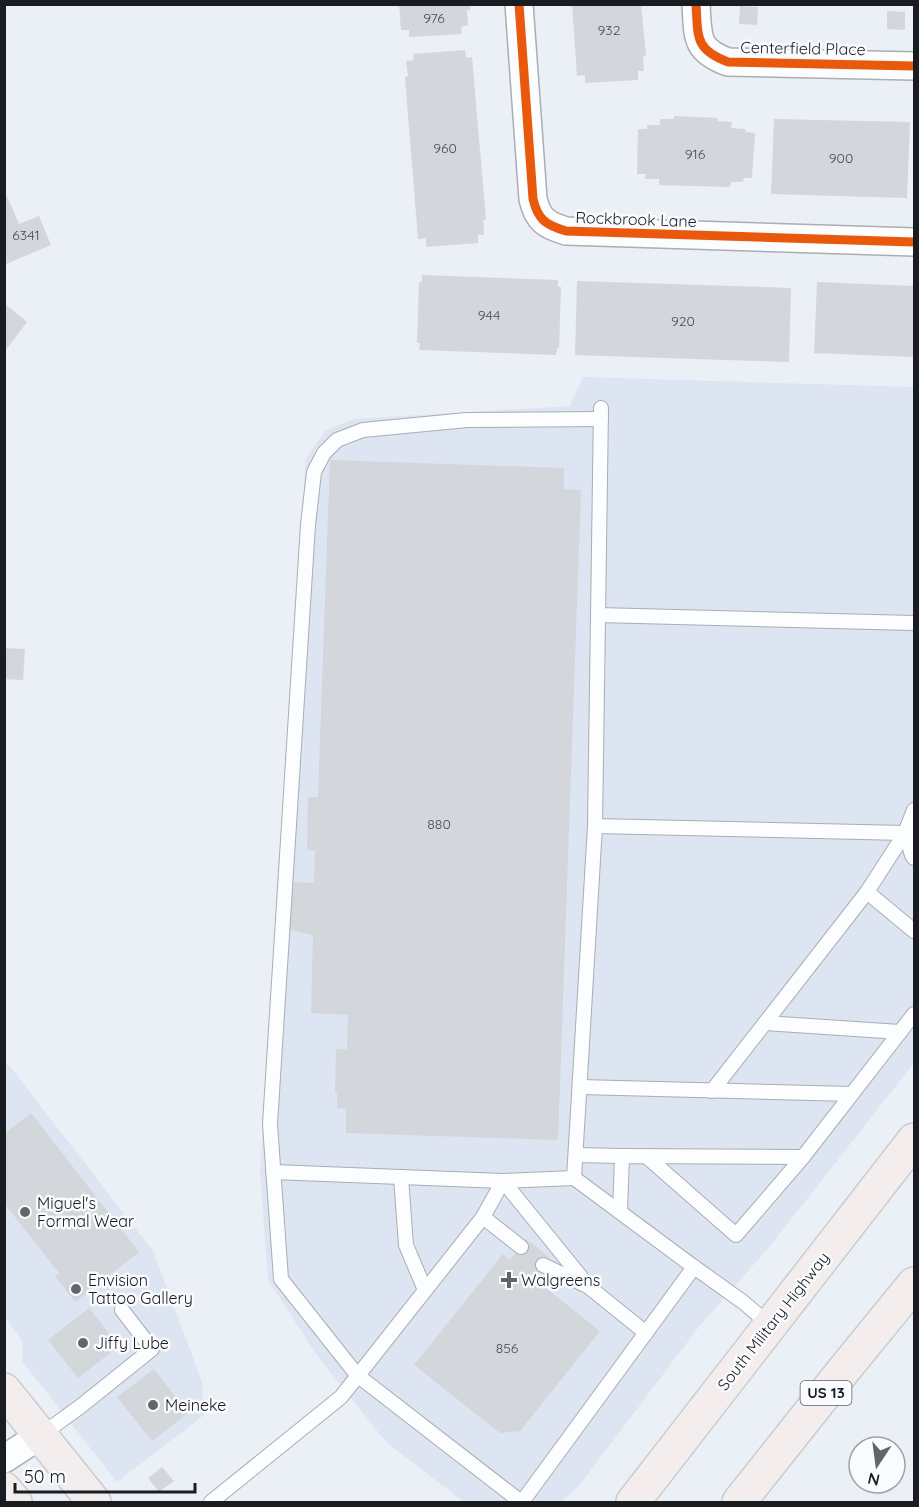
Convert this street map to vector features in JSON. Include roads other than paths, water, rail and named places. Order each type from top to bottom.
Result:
[{"type":"main road","name":"South Military Highway","points":[[633,1503],[915,1140]]},
{"type":"main road","name":"US 13","points":[[739,1503],[915,1284]]},
{"type":"main road","points":[[4,1390],[94,1503]]},
{"type":"main road","points":[[4,1489],[15,1503]]},
{"type":"street","name":"Rockbrook Lane","points":[[519,4],[533,199],[536,211],[548,225],[566,231],[915,242]]},
{"type":"street","name":"Centerfield Place","points":[[696,4],[698,32],[703,47],[711,56],[728,62],[915,66]]},
{"type":"street","points":[[4,1459],[41,1435]]},
{"type":"lane","points":[[574,1178],[595,826],[601,413],[467,420],[363,430],[337,440],[324,453],[314,472],[308,525],[270,1124],[281,1279],[357,1375],[522,1503],[694,1267]]},
{"type":"lane","points":[[598,615],[915,622]]},
{"type":"lane","points":[[915,810],[910,829],[912,855],[915,858]]},
{"type":"lane","points":[[595,826],[910,829]]},
{"type":"lane","points":[[712,1091],[867,892],[910,829]]},
{"type":"lane","points":[[867,892],[915,931]]},
{"type":"lane","points":[[646,1156],[736,1235],[803,1156],[915,1014]]},
{"type":"lane","points":[[765,1023],[900,1032]]},
{"type":"lane","points":[[580,1087],[852,1094]]},
{"type":"lane","points":[[576,1155],[803,1156]]},
{"type":"lane","points":[[620,1212],[622,1156]]},
{"type":"lane","points":[[273,1172],[503,1181],[574,1178],[743,1302],[770,1325]]},
{"type":"lane","points":[[401,1177],[406,1245],[425,1290]]},
{"type":"lane","points":[[211,1503],[340,1396],[483,1217],[503,1181]]},
{"type":"lane","points":[[503,1181],[589,1287],[646,1333]]},
{"type":"lane","points":[[483,1217],[521,1246]]},
{"type":"lane","points":[[543,1265],[589,1287]]},
{"type":"lane","points":[[41,1435],[81,1406],[152,1348],[122,1310]]},
{"type":"place","name":"Miguel's Formal Wear","points":[[25,1212]]},
{"type":"place","name":"Walgreens","points":[[509,1280]]},
{"type":"place","name":"Envision Tattoo Gallery","points":[[76,1289]]},
{"type":"place","name":"Jiffy Lube","points":[[83,1343]]},
{"type":"place","name":"Meineke","points":[[153,1405]]}]
